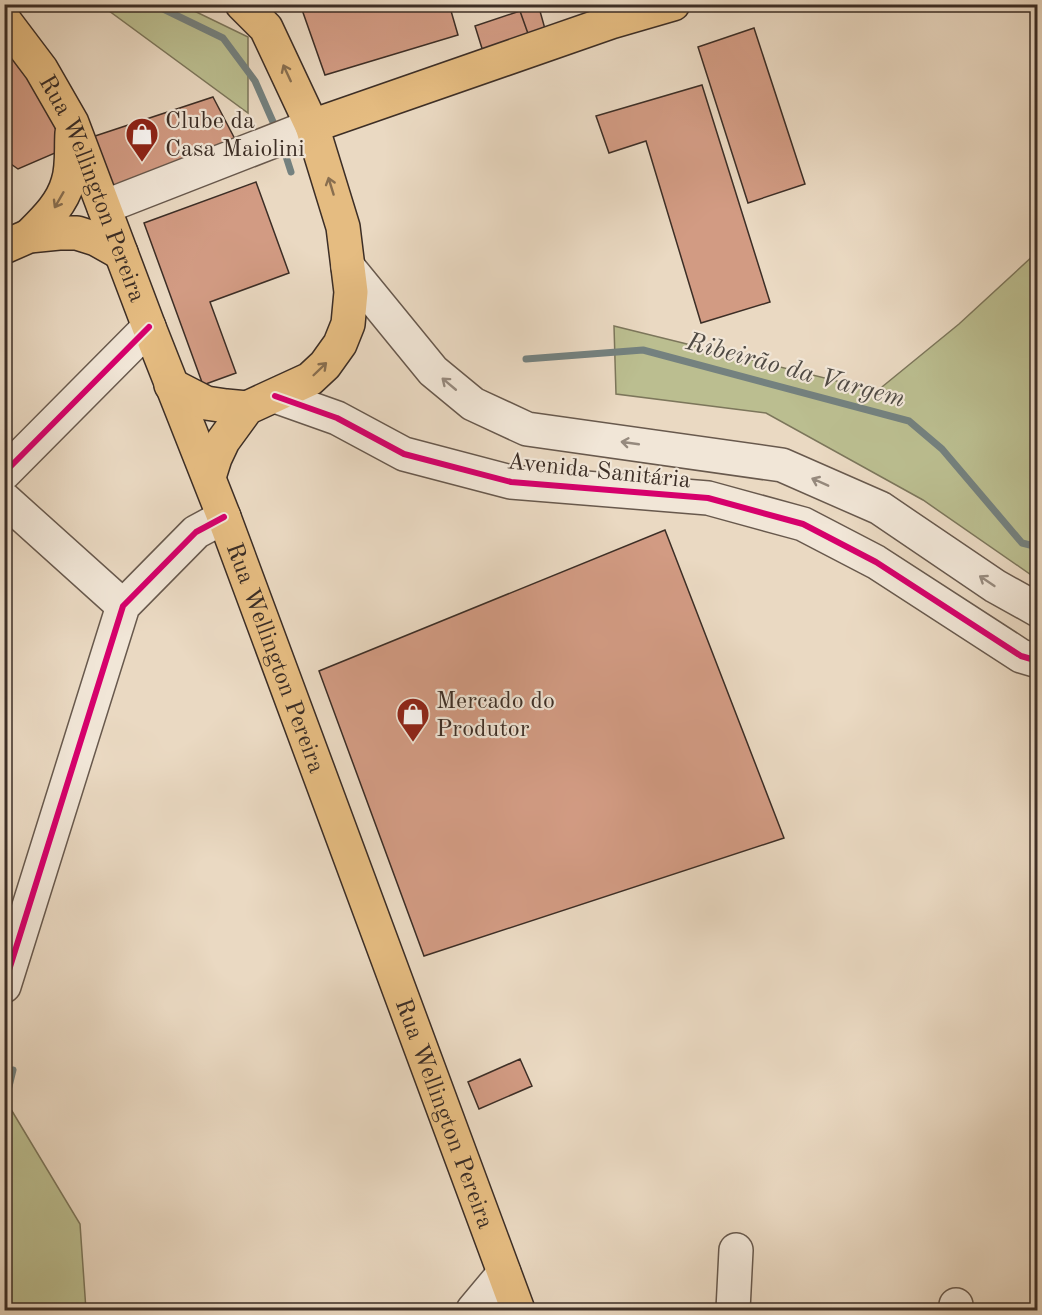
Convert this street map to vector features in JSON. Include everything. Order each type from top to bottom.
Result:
[{"type":"main road","points":[[171,385],[206,403],[226,406],[261,402],[310,379],[325,365],[340,344],[348,324],[351,292],[344,227],[266,28],[242,4]]},
{"type":"main road","points":[[305,129],[608,14],[672,4]]},
{"type":"main road","name":"Rua Wellington Pereira","points":[[4,20],[41,69],[72,123],[148,327],[224,518],[518,1311]]},
{"type":"main road","points":[[17,241],[46,218],[60,201],[69,180],[72,123]]},
{"type":"main road","points":[[17,241],[59,233],[77,233],[96,238],[121,253]]},
{"type":"main road","points":[[208,477],[223,441],[261,402]]},
{"type":"street","points":[[104,207],[305,129]]},
{"type":"street","name":"Avenida Sanitária","points":[[348,267],[433,371],[473,404],[527,429],[782,465],[880,508],[995,586],[1038,610]]},
{"type":"street","points":[[4,473],[148,327]]},
{"type":"street","name":"Avenida Sanitária","points":[[261,402],[336,418],[404,454],[511,482],[708,498],[803,524],[876,562],[1021,656],[1038,662]]},
{"type":"street","points":[[4,499],[123,606]]},
{"type":"street","points":[[4,986],[123,606],[196,532],[224,518]]},
{"type":"street","points":[[732,1311],[736,1250]]},
{"type":"street","points":[[473,1311],[504,1273]]},
{"type":"green space","points":[[101,5],[182,5],[248,37],[248,113]]},
{"type":"green space","points":[[1035,254],[1038,256],[1037,579],[923,500],[766,413],[616,394],[614,326],[877,391],[959,324]]},
{"type":"green space","points":[[5,1105],[9,1106],[80,1224],[86,1310],[5,1310]]},
{"type":"building","points":[[300,4],[449,4],[458,35],[325,75]]},
{"type":"building","points":[[538,4],[547,36],[531,42],[520,11]]},
{"type":"building","points":[[520,11],[531,42],[485,58],[475,26]]},
{"type":"building","points":[[754,28],[805,184],[748,203],[698,47]]},
{"type":"building","points":[[4,44],[16,54],[69,147],[18,169],[4,159]]},
{"type":"building","points":[[702,85],[770,302],[701,323],[646,141],[609,153],[596,116]]},
{"type":"building","points":[[213,97],[237,143],[111,191],[92,137]]},
{"type":"building","points":[[256,182],[289,273],[210,302],[236,373],[203,385],[144,223]]},
{"type":"building","points":[[665,530],[784,838],[424,956],[319,671]]},
{"type":"building","points":[[520,1059],[532,1086],[479,1109],[468,1082]]},
{"type":"waterway","name":"Ribeirão da Vargem","points":[[153,4],[223,38],[255,81],[277,131]]},
{"type":"waterway","name":"Ribeirão da Vargem","points":[[283,147],[291,172]]},
{"type":"waterway","name":"Ribeirão da Vargem","points":[[526,359],[643,350],[909,421],[942,449],[1022,543],[1038,547]]},
{"type":"waterway","points":[[4,1107],[13,1070]]},
{"type":"cycle path","points":[[4,473],[149,327]]},
{"type":"cycle path","points":[[275,396],[337,418],[404,454],[511,482],[708,498],[803,524],[876,562],[1021,656],[1038,661]]},
{"type":"cycle path","points":[[4,986],[123,606],[196,532],[224,517]]},
{"type":"place","name":"Clube da Casa Maiolini","points":[[142,163]]},
{"type":"place","name":"Mercado do Produtor","points":[[413,743]]}]
